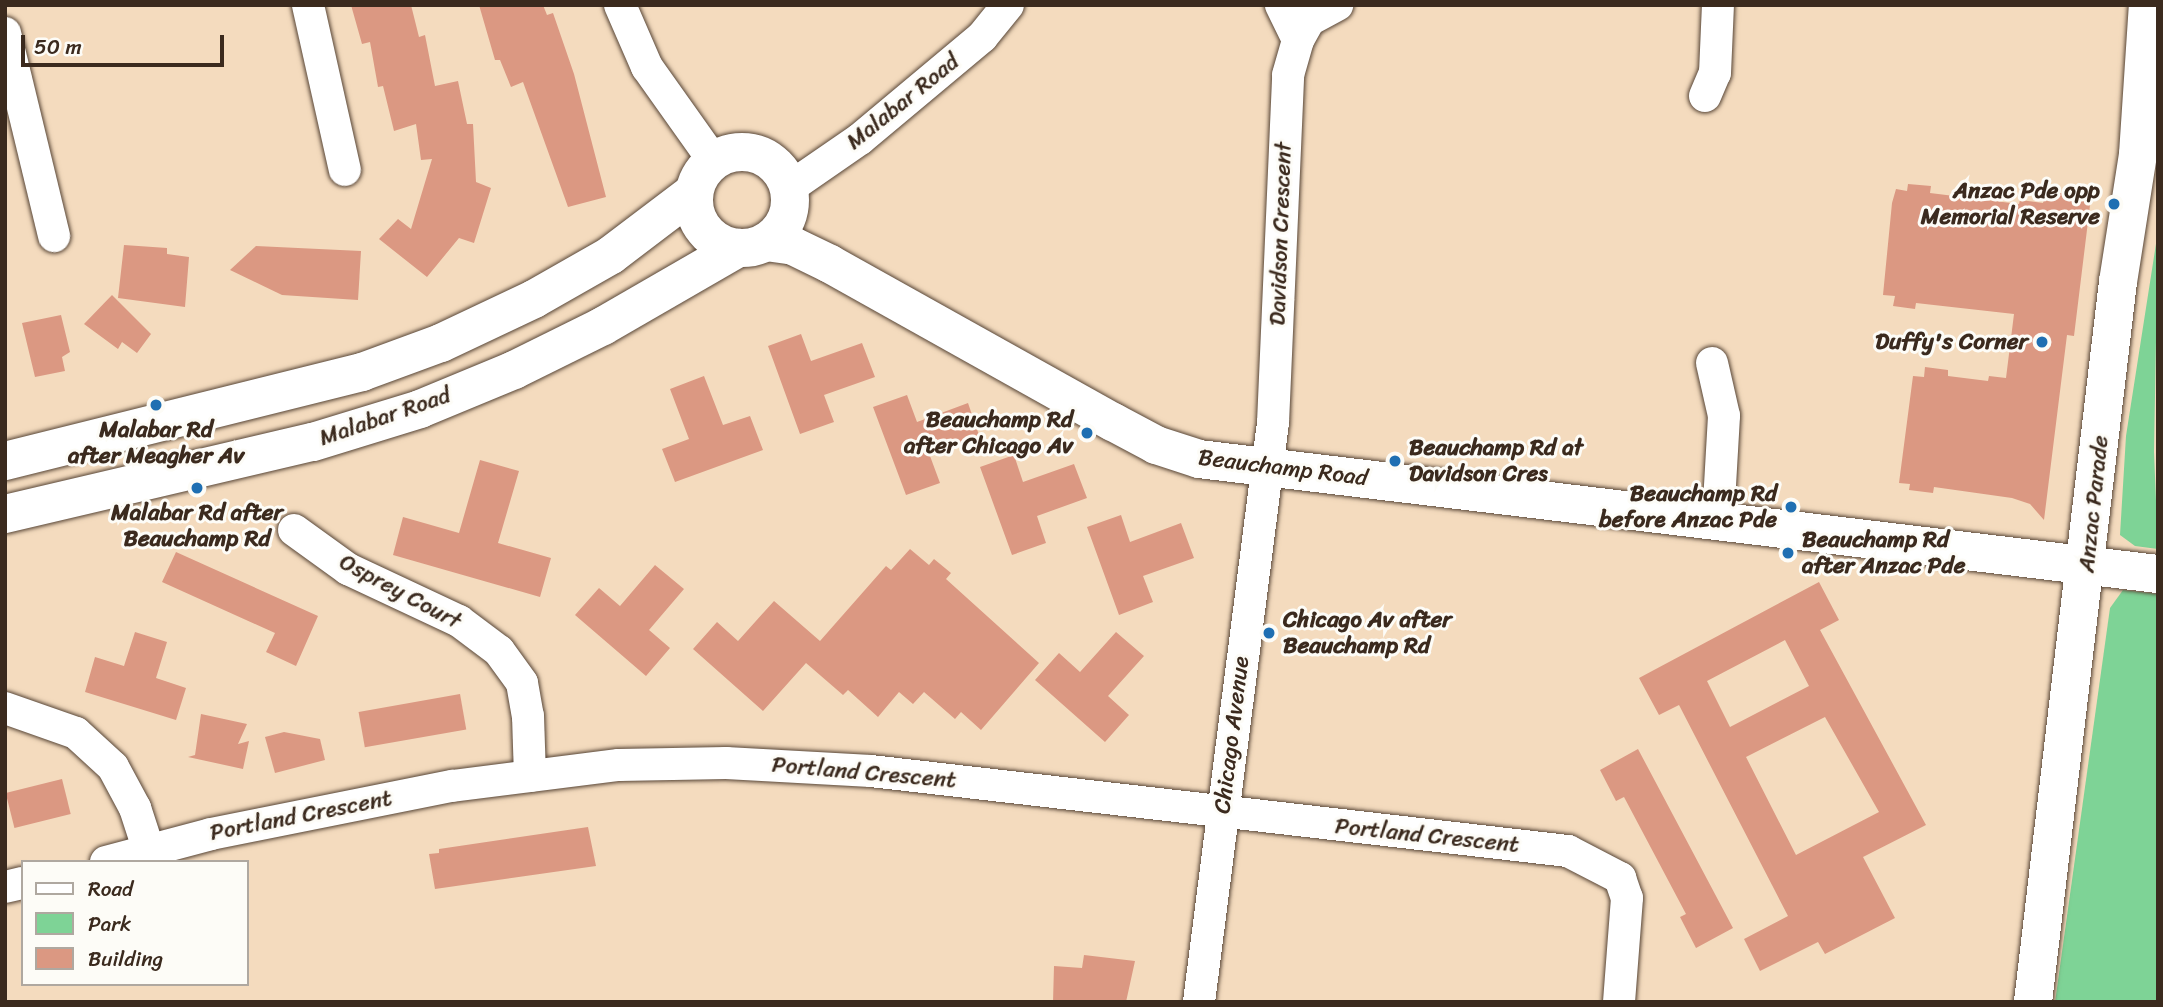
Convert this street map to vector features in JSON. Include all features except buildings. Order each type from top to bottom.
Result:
[{"type":"main road","name":"Anzac Parade","points":[[2033,1002],[2088,566],[2118,282],[2138,154],[2148,5]]},
{"type":"main road","points":[[5,461],[362,372],[441,343],[534,299],[611,255],[694,192],[713,160],[743,151],[759,154],[772,162],[790,196],[786,219],[752,245],[704,230],[694,192]]},
{"type":"main road","name":"Beauchamp Road","points":[[790,196],[800,232],[830,264]]},
{"type":"main road","name":"Beauchamp Road","points":[[752,245],[793,246],[1156,445],[1199,459],[2158,574]]},
{"type":"main road","name":"Malabar Road","points":[[5,514],[313,442],[420,409],[514,370],[592,332],[752,245]]},
{"type":"street","points":[[308,5],[345,170]]},
{"type":"street","points":[[620,5],[647,67],[713,160]]},
{"type":"street","name":"Malabar Road","points":[[790,196],[961,54],[1008,5]]},
{"type":"street","points":[[1281,5],[1298,40]]},
{"type":"street","points":[[1298,40],[1309,20],[1337,5]]},
{"type":"street","points":[[1705,96],[1715,73],[1718,5]]},
{"type":"street","points":[[5,33],[54,236]]},
{"type":"street","name":"Davidson Crescent","points":[[1265,467],[1273,423],[1288,75],[1298,40]]},
{"type":"street","points":[[1712,363],[1724,416],[1718,520]]},
{"type":"street","name":"Chicago Avenue","points":[[1199,1002],[1265,467]]},
{"type":"street","name":"Osprey Court","points":[[294,530],[348,569],[459,621],[499,651],[522,683],[528,716],[530,776]]},
{"type":"street","points":[[5,708],[76,733],[113,767],[135,808],[149,851]]},
{"type":"street","name":"Portland Crescent","points":[[114,860],[211,834],[439,789],[530,776],[619,765],[821,767],[1568,851],[1620,878],[1628,917],[1619,1002]]},
{"type":"green space","points":[[2158,231],[2154,452],[2158,549],[2135,546],[2120,535],[2126,436]]},
{"type":"green space","points":[[2123,590],[2158,594],[2158,1002],[2055,1002],[2110,608]]},
{"type":"place","name":"Anzac Pde opp Memorial Reserve","points":[[2114,204]]},
{"type":"place","name":"Duffy's Corner","points":[[2042,342]]},
{"type":"place","name":"Malabar Rd after Meagher Av","points":[[156,405]]},
{"type":"place","name":"Beauchamp Rd after Chicago Av","points":[[1087,433]]},
{"type":"place","name":"Beauchamp Rd at Davidson Cres","points":[[1395,461]]},
{"type":"place","name":"Malabar Rd after Beauchamp Rd","points":[[197,488]]},
{"type":"place","name":"Beauchamp Rd before Anzac Pde","points":[[1791,507]]},
{"type":"place","name":"Beauchamp Rd after Anzac Pde","points":[[1788,553]]},
{"type":"place","name":"Chicago Av after Beauchamp Rd","points":[[1269,633]]}]
